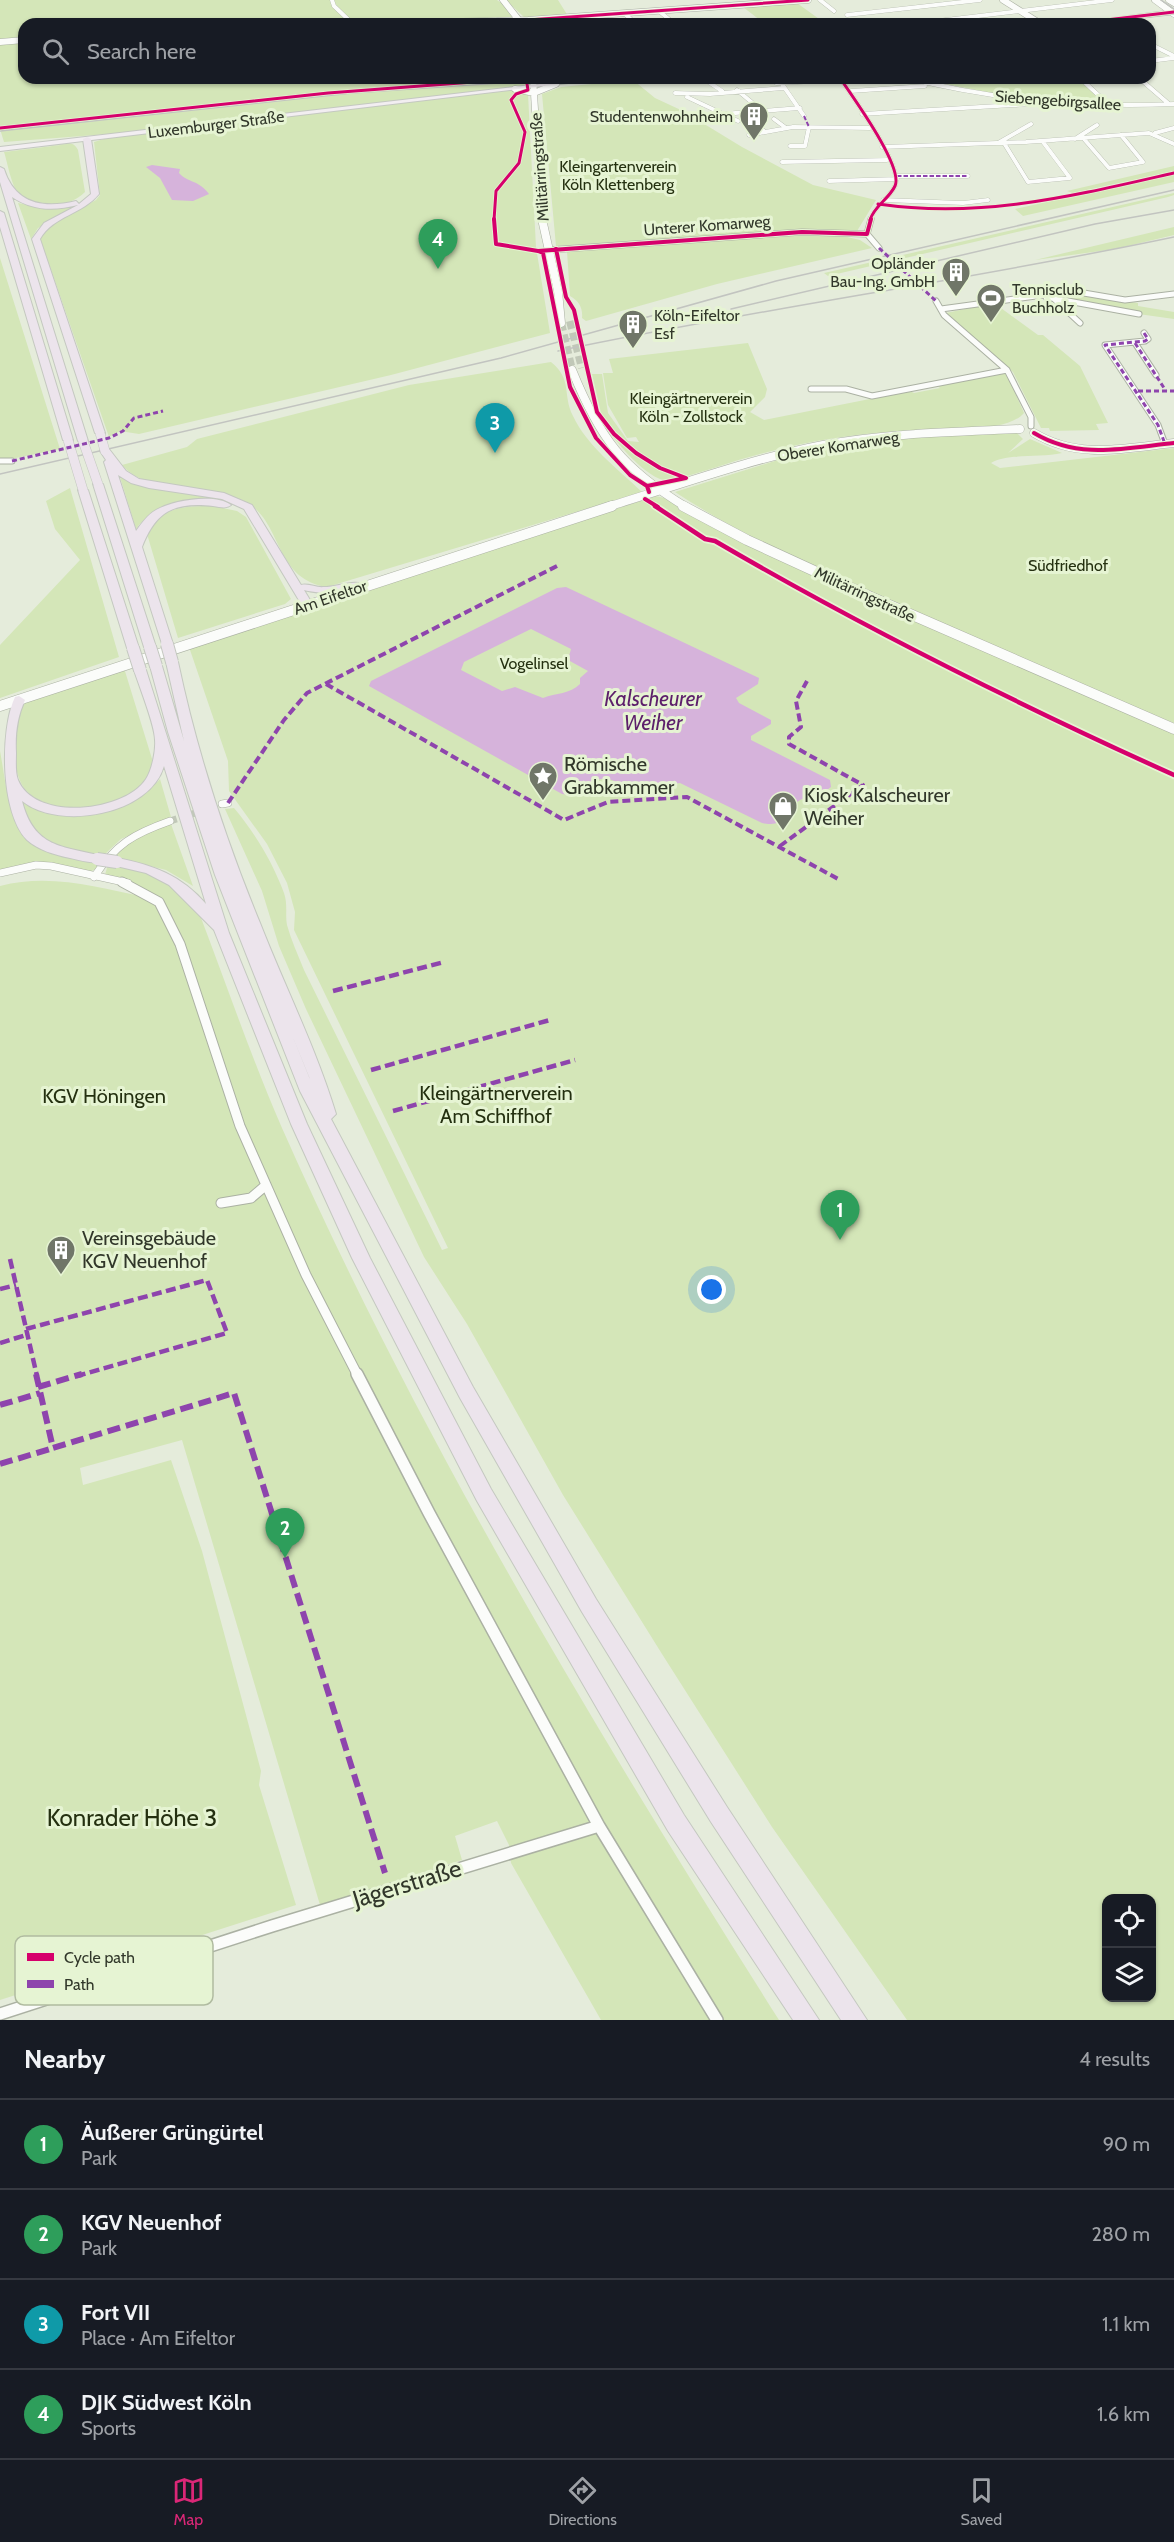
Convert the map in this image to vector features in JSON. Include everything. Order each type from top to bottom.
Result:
[{"type":"highway","points":[[4,184],[20,200],[34,206],[64,206],[82,200],[89,191],[83,138]]},
{"type":"highway","points":[[83,138],[95,194],[88,201],[43,226],[36,239],[167,644],[185,726],[233,869],[317,1077],[332,1132]]},
{"type":"highway","points":[[0,168],[83,441],[212,849],[242,932],[303,1081],[332,1132],[443,1354],[584,1599],[706,1795],[855,2020]]},
{"type":"highway","points":[[0,213],[83,490],[222,933],[299,1124],[361,1258],[484,1495],[676,1822],[807,2020]]},
{"type":"highway","points":[[0,244],[13,259]]},
{"type":"highway","points":[[41,302],[72,348]]},
{"type":"highway","points":[[105,451],[122,473],[135,481],[177,490],[224,496],[248,507],[307,604]]},
{"type":"highway","points":[[137,549],[142,525],[160,512],[177,506],[194,503],[222,505],[253,515]]},
{"type":"highway","points":[[290,578],[320,600]]},
{"type":"highway","points":[[305,587],[322,591],[361,586]]},
{"type":"highway","points":[[156,666],[185,726]]},
{"type":"highway","points":[[19,699],[4,716],[3,737],[17,813],[29,834],[52,848],[147,868],[170,877],[191,893],[222,933]]},
{"type":"highway","points":[[13,783],[25,798],[50,810],[74,812],[110,807],[130,799],[149,785],[157,768],[162,740]]},
{"type":"main road","points":[[503,0],[517,18]]},
{"type":"main road","points":[[566,18],[808,0]]},
{"type":"main road","points":[[1003,0],[1033,18]]},
{"type":"main road","points":[[1155,0],[1174,14]]},
{"type":"main road","points":[[1169,0],[1174,3]]},
{"type":"main road","points":[[1133,18],[1174,14]]},
{"type":"main road","points":[[1148,18],[1174,14]]},
{"type":"main road","points":[[0,42],[18,40]]},
{"type":"main road","name":"Luxemburger Straße","points":[[0,147],[556,84]]},
{"type":"main road","name":"Militärringstraße","points":[[533,85],[542,221],[558,291],[561,323]]},
{"type":"main road","name":"Militärringstraße","points":[[558,291],[570,321]]},
{"type":"main road","name":"Militärringstraße","points":[[582,368],[589,412]]},
{"type":"main road","name":"Militärringstraße","points":[[572,370],[589,412],[610,446],[622,460],[660,490],[713,522],[899,610],[1174,729]]},
{"type":"main road","points":[[1033,430],[1054,446],[1080,452],[1169,443]]},
{"type":"main road","name":"Oberer Komarweg","points":[[660,490],[772,456],[824,445],[913,434],[1033,430]]},
{"type":"main road","name":"Am Eifeltor","points":[[0,706],[660,490]]},
{"type":"street","points":[[332,0],[334,6],[347,18]]},
{"type":"street","points":[[820,0],[834,11]]},
{"type":"street","points":[[914,0],[923,6]]},
{"type":"street","points":[[847,15],[980,0]]},
{"type":"street","points":[[966,18],[1112,0]]},
{"type":"street","points":[[937,6],[944,10]]},
{"type":"street","points":[[912,9],[918,12]]},
{"type":"street","points":[[660,12],[668,18]]},
{"type":"street","points":[[625,14],[629,18]]},
{"type":"street","points":[[950,14],[956,18]]},
{"type":"street","points":[[1156,47],[1174,57]]},
{"type":"street","points":[[1156,60],[1174,57]]},
{"type":"street","points":[[712,84],[722,91]]},
{"type":"street","points":[[752,84],[754,89]]},
{"type":"street","points":[[782,84],[804,116]]},
{"type":"street","points":[[845,84],[870,128],[874,130],[897,177]]},
{"type":"street","name":"Siebengebirgsallee","points":[[927,84],[1036,101],[1109,105],[1172,104]]},
{"type":"street","points":[[1086,84],[1109,105]]},
{"type":"street","points":[[1147,84],[1172,104]]},
{"type":"street","points":[[851,91],[934,86]]},
{"type":"street","points":[[687,97],[722,91],[784,88]]},
{"type":"street","points":[[737,90],[761,110]]},
{"type":"street","points":[[675,93],[763,130]]},
{"type":"street","points":[[862,114],[1030,105],[1036,101]]},
{"type":"street","points":[[723,114],[800,108]]},
{"type":"street","points":[[774,119],[786,128]]},
{"type":"street","points":[[1001,144],[1031,124]]},
{"type":"street","points":[[1074,139],[1097,124]]},
{"type":"street","points":[[790,146],[805,146],[809,127]]},
{"type":"street","points":[[749,135],[763,130],[786,128],[870,128]]},
{"type":"street","points":[[882,147],[1042,142],[1154,134],[1174,128]]},
{"type":"street","points":[[1154,134],[1174,144]]},
{"type":"street","points":[[1084,139],[1106,167],[1111,169],[1143,162],[1121,135]]},
{"type":"street","points":[[1001,144],[1031,183],[1070,178],[1042,142]]},
{"type":"street","points":[[782,162],[887,160]]},
{"type":"street","points":[[829,181],[968,176]]},
{"type":"street","points":[[879,248],[867,234],[872,214],[884,200],[897,177]]},
{"type":"street","points":[[884,200],[963,203],[988,200]]},
{"type":"street","name":"Unterer Komarweg","points":[[549,250],[802,232],[867,234]]},
{"type":"street","points":[[941,309],[1078,291],[1135,301],[1174,294]]},
{"type":"street","points":[[1025,297],[1053,298],[1139,314]]},
{"type":"street","points":[[1053,298],[1080,323]]},
{"type":"street","points":[[936,301],[941,309],[1007,370],[1031,417],[1033,430]]},
{"type":"street","points":[[1144,333],[1148,339],[1145,341],[1105,345],[1169,443]]},
{"type":"street","points":[[1134,343],[1156,375]]},
{"type":"street","points":[[812,389],[846,389],[872,396],[1007,370]]},
{"type":"street","points":[[0,461],[12,461]]},
{"type":"street","points":[[94,877],[119,844],[140,831],[170,821]]},
{"type":"street","points":[[0,873],[36,865],[127,883],[159,902],[180,944],[240,1126],[306,1275],[429,1513],[599,1826],[717,2020]]},
{"type":"street","points":[[221,1203],[245,1202],[258,1197],[265,1186]]},
{"type":"street","name":"Jägerstraße","points":[[213,1945],[599,1826]]},
{"type":"street","name":"Jägerstraße","points":[[0,2014],[28,2005]]},
{"type":"green space","points":[[0,0],[497,0],[504,5],[512,18],[18,18],[18,84],[526,84],[528,94],[536,247],[550,333],[391,375],[139,434],[120,431],[109,437],[40,238],[46,227],[96,200],[100,195],[94,142],[107,138],[108,134],[4,142],[0,129]]},
{"type":"green space","points":[[506,0],[558,0],[568,16],[525,18]]},
{"type":"green space","points":[[797,3],[818,18],[757,18],[743,7]]},
{"type":"green space","name":"Kleingartenverein Köln Klettenberg","points":[[638,84],[655,98],[683,111],[742,147],[813,185],[876,200],[857,231],[802,230],[556,246],[542,94],[561,87]]},
{"type":"green space","points":[[946,84],[1083,84],[1104,102],[1002,95]]},
{"type":"green space","points":[[65,143],[73,144],[78,150],[85,192],[71,201],[53,206],[35,204],[20,196],[14,187],[4,152],[69,144],[5,150]]},
{"type":"green space","points":[[1174,166],[1174,171],[1073,193],[1067,191]]},
{"type":"green space","points":[[1174,174],[1174,182],[1023,216],[1015,209]]},
{"type":"green space","points":[[1174,193],[1168,197],[828,276],[824,273]]},
{"type":"green space","points":[[18,203],[43,208],[75,207],[38,228],[31,239]]},
{"type":"green space","points":[[1174,227],[1174,235],[1115,249],[1035,260]]},
{"type":"green space","name":"Kleingartenverein Köln Klettenberg","points":[[830,233],[860,240],[872,248],[717,284],[586,321],[582,318],[580,305],[570,296],[567,251]]},
{"type":"green space","points":[[0,258],[60,449],[6,460],[0,459]]},
{"type":"green space","points":[[1069,292],[1138,303],[1138,306],[1174,312],[1174,319],[1117,311],[1049,297]]},
{"type":"green space","points":[[994,303],[1038,335],[1043,335],[1080,366],[1108,423],[1096,424],[1099,430],[1050,431],[1049,428],[1041,428],[1013,372],[946,313]]},
{"type":"green space","name":"Kleingärtnerverein Köln - Zollstock","points":[[748,343],[767,389],[765,397],[750,412],[764,420],[910,391],[914,393],[940,388],[937,385],[1003,373],[1007,375],[1024,413],[1015,420],[989,427],[895,431],[817,441],[760,454],[667,481],[650,474],[625,451],[606,428],[610,427],[601,413],[592,374],[602,374],[608,413],[628,441],[639,442],[636,437],[627,438],[608,405],[603,373],[613,373],[609,359]]},
{"type":"green space","points":[[551,362],[565,381],[573,416],[586,437],[642,492],[327,587],[310,582],[297,573],[287,561],[266,521],[257,510],[244,501],[214,492],[147,481],[133,475],[122,465],[187,447],[197,439],[409,385]]},
{"type":"green space","name":"Südfriedhof","points":[[975,433],[1017,433],[1023,439],[1008,453],[1030,439],[1062,453],[1006,458],[991,463],[1000,468],[1174,448],[1174,723],[914,612],[800,560],[749,535],[675,492],[810,450],[870,441]]},
{"type":"green space","points":[[120,477],[150,488],[212,497],[242,508],[216,502],[185,504],[156,513],[144,520],[136,529]]},
{"type":"green space","points":[[70,488],[119,657],[0,698],[0,645],[80,560],[55,529],[46,501]]},
{"type":"green space","points":[[656,496],[664,498],[698,519],[868,600],[1174,733],[1174,2020],[907,2020],[772,1827],[662,1654],[563,1495],[467,1324],[424,1257],[306,1009],[279,946],[262,891],[225,809],[234,808],[269,860],[284,893],[287,925],[304,970],[442,1250],[448,1248],[294,930],[295,912],[287,883],[267,844],[229,791],[228,761],[189,647]]},
{"type":"green space","points":[[213,506],[237,511],[246,517],[291,599],[285,604],[178,638],[147,534],[152,525],[166,513],[184,507]]},
{"type":"green space","points":[[124,668],[153,762],[148,779],[135,792],[117,801],[96,807],[73,808],[52,805],[34,798],[18,777],[13,749],[12,712],[21,704]]},
{"type":"green space","points":[[0,751],[13,813],[29,838],[41,848],[57,855],[98,862],[97,868],[90,872],[49,863],[0,872]]},
{"type":"green space","points":[[160,779],[171,817],[121,839],[104,855],[62,847],[42,838],[28,823],[21,800],[56,813],[94,814],[113,810],[130,802]]},
{"type":"green space","points":[[171,824],[193,886],[166,870],[114,857],[125,844],[147,832]]},
{"type":"green space","points":[[108,864],[144,872],[175,886],[198,910],[282,1128],[392,1359],[452,1472],[578,1694],[779,2020],[601,2020],[511,1863],[509,1845],[497,1821],[455,1836],[462,1860],[320,1905],[182,1440],[80,1468],[83,1485],[171,1460],[202,1551],[261,1771],[259,1785],[296,1905],[199,1936],[15,1936],[15,1995],[0,2000],[0,886],[19,882],[55,881],[145,897],[105,875]]},
{"type":"water","points":[[152,165],[180,169],[179,173],[182,176],[201,186],[209,194],[193,201],[172,200],[160,178],[146,167]]},
{"type":"water","name":"Kalscheurer Weiher","points":[[566,587],[759,678],[758,684],[736,698],[739,703],[771,720],[771,724],[751,736],[751,740],[830,780],[831,787],[800,800],[786,817],[771,824],[762,823],[680,783],[654,795],[645,796],[613,780],[601,779],[573,793],[562,794],[369,686],[371,681],[557,588]],"holes":[[[531,629],[571,649],[568,660],[588,671],[580,678],[580,684],[576,687],[567,692],[543,698],[515,687],[502,691],[461,670],[464,662]]]},
{"type":"tunnel","points":[[570,321],[582,368]]},
{"type":"tunnel","points":[[561,323],[572,370]]},
{"type":"tunnel","points":[[170,821],[205,810]]},
{"type":"tram line","points":[[1161,0],[1174,9]]},
{"type":"tram line","points":[[1138,18],[1174,14]]},
{"type":"tram line","points":[[0,131],[352,93],[483,84]]},
{"type":"railway","points":[[0,474],[501,358],[776,281],[1174,190]]},
{"type":"railway","points":[[731,309],[1095,224],[1174,210]]},
{"type":"railway","points":[[558,351],[1174,237]]},
{"type":"marked path","points":[[804,116],[809,127]]},
{"type":"marked path","points":[[897,176],[968,176]]},
{"type":"marked path","points":[[879,248],[936,301]]},
{"type":"marked path","points":[[1144,333],[1148,339],[1145,341],[1105,345],[1158,425],[1165,444]]},
{"type":"marked path","points":[[1135,343],[1166,391]]},
{"type":"marked path","points":[[1138,391],[1174,391]]},
{"type":"marked path","points":[[12,461],[109,438],[123,431],[134,418],[163,411]]},
{"type":"marked path","points":[[228,803],[284,720],[307,693],[557,566]]},
{"type":"marked path","points":[[780,846],[863,785],[789,744],[789,737],[801,727],[796,701],[807,681]]},
{"type":"marked path","points":[[326,684],[564,820],[608,802],[687,797],[840,880]]},
{"type":"marked path","points":[[333,991],[444,962]]},
{"type":"marked path","points":[[371,1070],[550,1020]]},
{"type":"marked path","points":[[393,1111],[575,1060]]},
{"type":"marked path","points":[[10,1259],[53,1448],[234,1393],[385,1873]]},
{"type":"marked path","points":[[26,1329],[207,1280],[227,1333],[38,1387]]},
{"type":"marked path","points":[[0,1289],[16,1285]]},
{"type":"marked path","points":[[0,1343],[26,1335]]},
{"type":"marked path","points":[[0,1405],[40,1393]]},
{"type":"marked path","points":[[0,1464],[53,1448]]},
{"type":"cycle path","points":[[556,18],[808,0]]},
{"type":"cycle path","points":[[1123,18],[1174,12]]},
{"type":"cycle path","points":[[0,128],[328,93],[446,84]]},
{"type":"cycle path","points":[[527,84],[528,90],[516,94],[511,100],[525,132],[519,163],[496,191],[493,213],[496,244],[538,251],[802,232],[867,234],[872,214],[895,186],[897,176],[875,131],[844,84]]},
{"type":"cycle path","points":[[878,204],[953,211],[990,209],[1064,198],[1174,173]]},
{"type":"cycle path","points":[[556,249],[566,297],[574,310],[597,412],[614,434],[636,453],[660,468],[686,478],[647,486]]},
{"type":"cycle path","points":[[538,251],[543,253],[553,313],[570,387],[596,438],[630,475],[647,486],[649,492]]},
{"type":"cycle path","points":[[1034,433],[1050,442],[1084,451],[1174,443]]},
{"type":"cycle path","points":[[645,499],[705,539],[715,541],[827,605],[941,665],[1174,775]]},
{"type":"place","name":"Studentenwohnheim","points":[[754,142]]},
{"type":"place","name":"DJK Südwest Köln","points":[[438,269]]},
{"type":"place","name":"Opländer Bau-Ing. GmbH","points":[[956,298]]},
{"type":"place","name":"Tennisclub Buchholz","points":[[991,324]]},
{"type":"place","name":"Köln-Eifeltor Esf","points":[[633,350]]},
{"type":"place","name":"Fort VII","points":[[495,453]]},
{"type":"place","name":"Römische Grabkammer","points":[[543,802]]},
{"type":"place","name":"Kiosk Kalscheurer Weiher","points":[[783,832]]},
{"type":"place","name":"Äußerer Grüngürtel","points":[[840,1240]]},
{"type":"place","name":"Vereinsgebäude KGV Neuenhof","points":[[61,1276]]},
{"type":"place","name":"KGV Neuenhof","points":[[285,1558]]},
{"type":"park label","name":"Vogelinsel","points":[[534,663]]},
{"type":"park label","name":"KGV Höningen","points":[[104,1096]]},
{"type":"park label","name":"Kleingärtnerverein Am Schiffhof","points":[[496,1104]]},
{"type":"park label","name":"Konrader Höhe 3","points":[[132,1818]]}]
